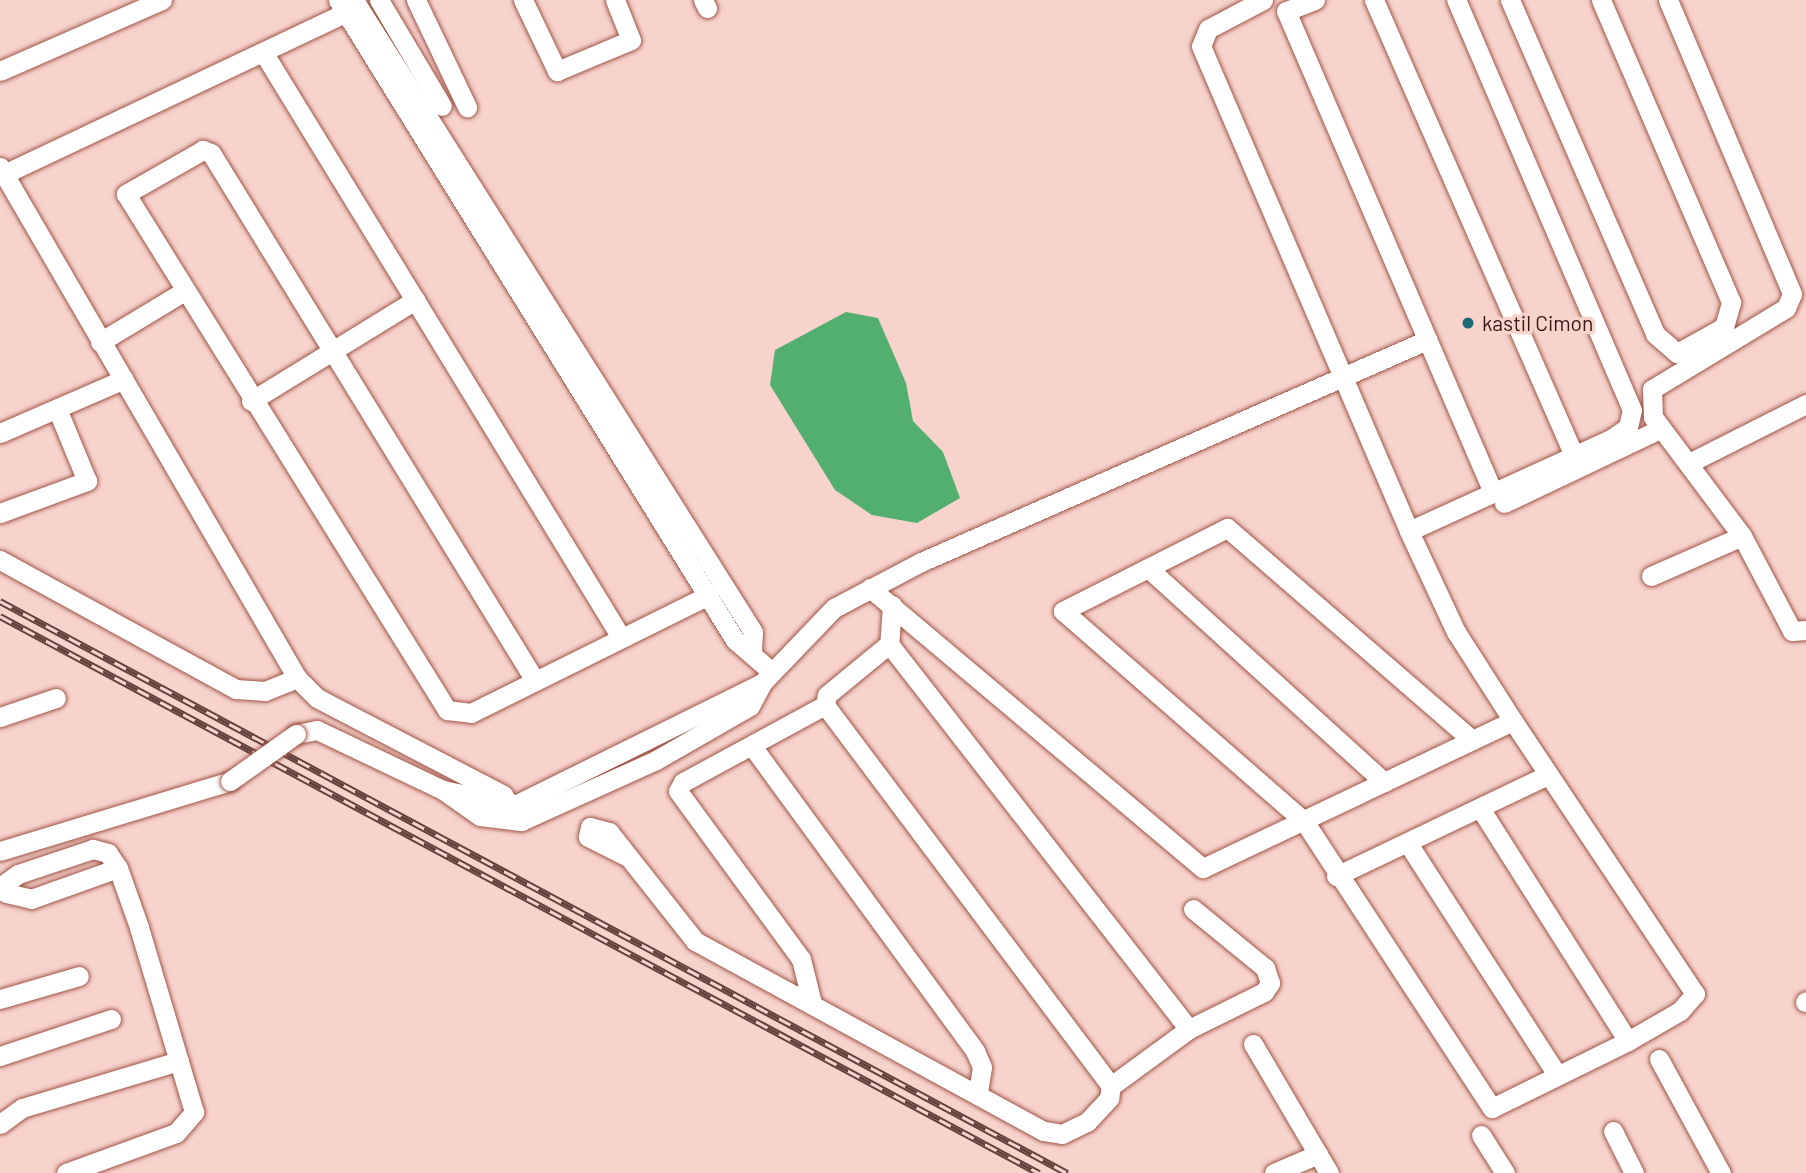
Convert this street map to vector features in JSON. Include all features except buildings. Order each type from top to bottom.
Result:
[{"type":"street","points":[[0,71],[138,5],[162,0]]},
{"type":"street","points":[[379,0],[442,106]]},
{"type":"street","points":[[416,0],[467,107]]},
{"type":"street","points":[[523,0],[557,71],[631,40],[615,0]]},
{"type":"street","points":[[1263,0],[1208,29],[1201,46],[1344,372],[1409,531],[1456,632],[1546,776],[1695,994],[1680,1011],[1628,1041],[1556,1073],[1492,1108],[1336,876],[1304,821],[1063,611],[1227,528],[1472,740]]},
{"type":"street","points":[[1315,0],[1286,11],[1427,340],[1498,497]]},
{"type":"street","points":[[1374,0],[1575,457]]},
{"type":"street","points":[[1456,0],[1632,410],[1628,427],[1498,497]]},
{"type":"street","points":[[1510,0],[1656,334],[1676,354],[1724,327],[1731,302],[1601,0]]},
{"type":"street","points":[[1668,0],[1792,293],[1786,308],[1652,389],[1660,429],[1689,463],[1742,536],[1801,632]]},
{"type":"street","points":[[518,813],[317,698],[297,678],[2,170],[264,54],[349,5],[667,514],[753,632],[752,649],[767,677]]},
{"type":"street","points":[[264,54],[621,636]]},
{"type":"street","points":[[534,679],[208,150],[125,198],[447,710],[471,713],[534,679],[709,595]]},
{"type":"street","points":[[100,342],[183,292]]},
{"type":"street","points":[[251,401],[415,300]]},
{"type":"street","points":[[0,851],[230,780],[306,730],[481,808],[518,813],[656,760],[750,706],[767,677],[834,607],[870,588],[1344,372],[1427,340]]},
{"type":"street","points":[[0,433],[58,411],[124,379]]},
{"type":"street","points":[[1689,463],[1806,404]]},
{"type":"street","points":[[0,513],[87,481],[58,411]]},
{"type":"street","points":[[1409,531],[1660,429]]},
{"type":"street","points":[[667,514],[735,640],[752,649]]},
{"type":"street","points":[[1651,576],[1742,536]]},
{"type":"street","points":[[0,560],[236,689],[265,691],[297,678]]},
{"type":"street","points":[[1148,568],[1384,782]]},
{"type":"street","points":[[870,588],[1203,868],[1513,721]]},
{"type":"street","points":[[892,604],[890,644],[1189,1029]]},
{"type":"street","points":[[890,644],[827,695],[825,705],[1111,1086]]},
{"type":"street","points":[[518,813],[643,740],[767,677]]},
{"type":"street","points":[[0,718],[55,698]]},
{"type":"street","points":[[812,1003],[802,959],[679,795],[683,782],[825,705]]},
{"type":"street","points":[[643,740],[656,760]]},
{"type":"street","points":[[752,746],[975,1051],[982,1067],[978,1091]]},
{"type":"street","points":[[1336,876],[1409,845],[1546,776]]},
{"type":"street","points":[[1480,808],[1628,1041]]},
{"type":"street","points":[[1409,845],[1556,1073]]},
{"type":"street","points":[[66,1173],[159,1141],[191,1122],[193,1096],[179,1061],[118,868],[108,853],[93,849],[18,874],[7,881],[3,894],[31,899],[118,868]]},
{"type":"street","points":[[628,857],[685,934],[978,1091],[1054,1135],[1095,1117],[1111,1086],[1189,1029],[1264,992],[1270,978],[1194,909]]},
{"type":"street","points":[[0,999],[79,976]]},
{"type":"street","points":[[0,1056],[111,1019]]},
{"type":"street","points":[[1253,1044],[1329,1173]]},
{"type":"street","points":[[1659,1059],[1721,1173]]},
{"type":"street","points":[[0,1125],[22,1108],[179,1061]]},
{"type":"street","points":[[1613,1131],[1634,1173]]},
{"type":"street","points":[[1481,1135],[1505,1173]]},
{"type":"street","points":[[1274,1173],[1318,1154]]},
{"type":"shaded area","points":[[846,312],[878,318],[906,383],[913,421],[943,452],[960,498],[917,523],[872,515],[835,490],[770,385],[775,350]]},
{"type":"railway","points":[[0,601],[1067,1173]]},
{"type":"railway","points":[[0,616],[1039,1173]]},
{"type":"place","name":"kastil Cimon","points":[[1468,323]]}]
